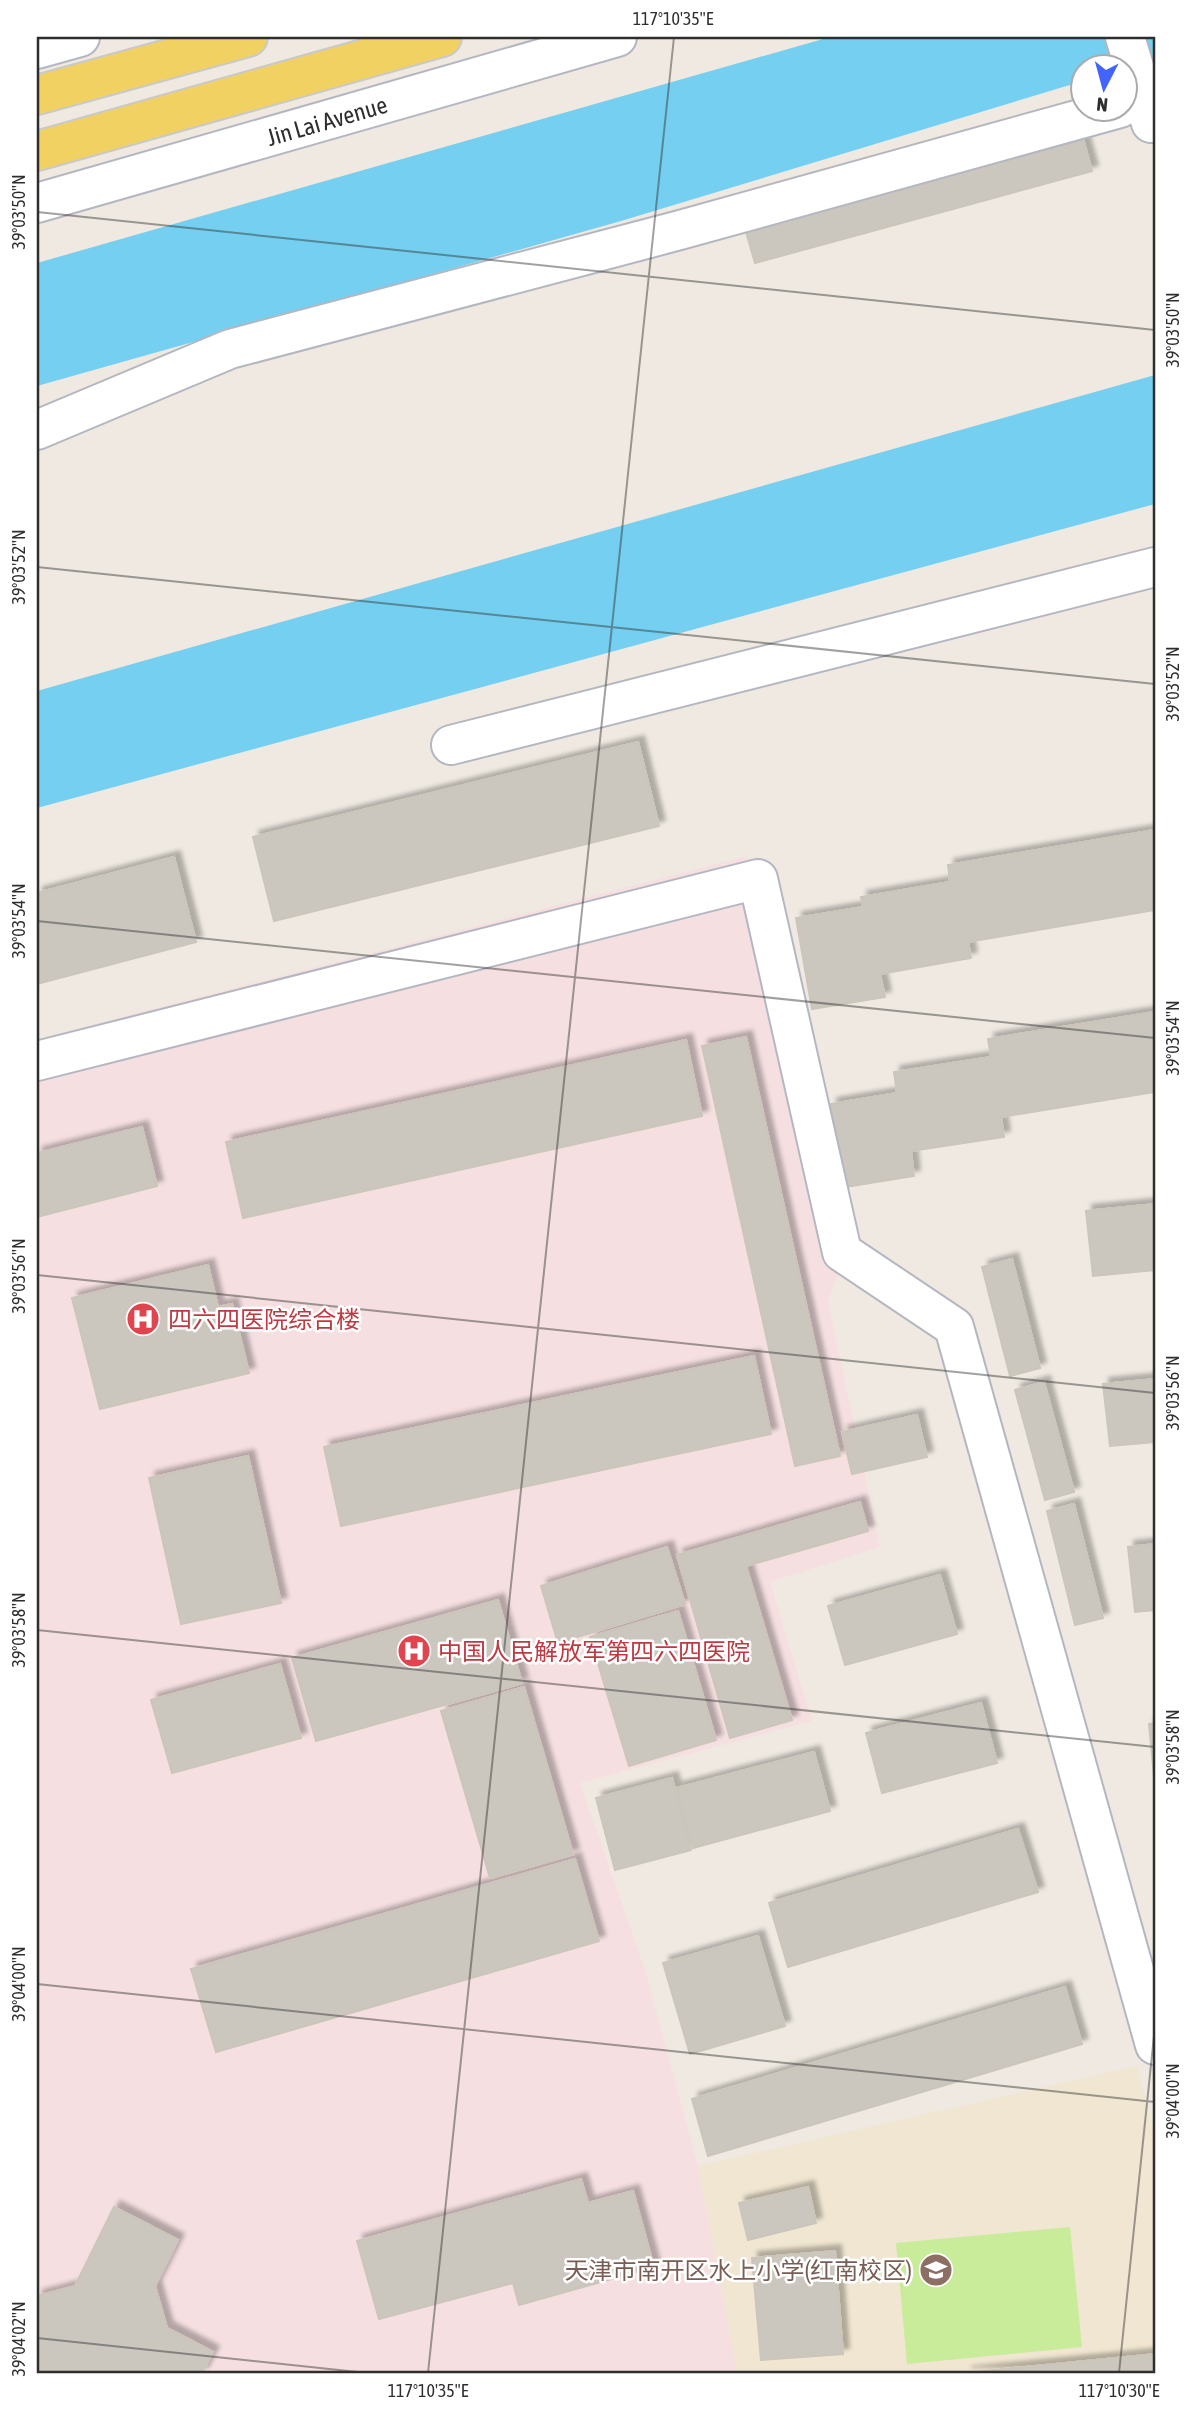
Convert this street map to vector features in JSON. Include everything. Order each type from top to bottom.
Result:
[{"type":"main road","points":[[37,95],[248,37]]},
{"type":"main road","points":[[37,151],[442,37]]},
{"type":"street","points":[[37,49],[80,37]]},
{"type":"street","name":"Jin Lai Avenue","points":[[37,202],[617,37]]},
{"type":"street","points":[[37,430],[230,349],[666,234],[1074,122]]},
{"type":"street","points":[[452,745],[1155,567]]},
{"type":"street","points":[[37,1061],[758,879],[842,1252],[954,1327],[1155,2045]]},
{"type":"shaded area","name":"中国人民解放军第四六四医院","points":[[744,857],[770,867],[854,1229],[828,1301],[880,1547],[770,1582],[812,1721],[580,1783],[645,1970],[698,2166],[737,2373],[37,2373],[37,1039]]},
{"type":"shaded area","name":"天津市南开区水上小学(红南校区)","points":[[1137,2066],[1155,2134],[1155,2373],[737,2373],[698,2166]]},
{"type":"green space","points":[[1070,2227],[1082,2347],[907,2364],[896,2243]]},
{"type":"water","points":[[830,37],[1155,37],[1155,60],[1140,65],[1140,52],[1070,52],[1070,85],[621,221],[37,386],[37,263]]},
{"type":"water","points":[[1155,375],[1155,504],[37,808],[37,691]]},
{"type":"building","points":[[1081,132],[1092,171],[755,263],[744,225]]},
{"type":"building","points":[[638,742],[659,826],[274,921],[253,837]]},
{"type":"building","points":[[1155,830],[1155,910],[968,942],[971,958],[880,974],[885,997],[812,1009],[796,918],[863,907],[861,897],[950,882],[948,865]]},
{"type":"building","points":[[174,857],[196,942],[37,984],[37,893]]},
{"type":"building","points":[[1155,1012],[1155,1092],[1001,1117],[1004,1137],[911,1151],[914,1176],[845,1187],[831,1104],[897,1093],[894,1072],[991,1057],[988,1039]]},
{"type":"building","points":[[746,1037],[840,1456],[795,1466],[702,1046]]},
{"type":"building","points":[[686,1040],[702,1116],[243,1218],[226,1142]]},
{"type":"building","points":[[142,1127],[157,1186],[37,1217],[37,1153]]},
{"type":"building","points":[[1155,1204],[1155,1270],[1093,1276],[1086,1211]]},
{"type":"building","points":[[1012,1259],[1040,1368],[1010,1376],[982,1267]]},
{"type":"building","points":[[208,1265],[218,1307],[232,1304],[249,1373],[100,1409],[72,1298]]},
{"type":"building","points":[[754,1356],[771,1434],[341,1526],[324,1447]]},
{"type":"building","points":[[1155,1379],[1155,1442],[1110,1446],[1103,1384]]},
{"type":"building","points":[[1044,1382],[1074,1492],[1045,1500],[1015,1390]]},
{"type":"building","points":[[917,1415],[927,1457],[852,1474],[842,1432]]},
{"type":"building","points":[[248,1456],[281,1603],[181,1624],[149,1478]]},
{"type":"building","points":[[860,1502],[868,1531],[746,1566],[792,1720],[730,1738],[677,1555]]},
{"type":"building","points":[[1074,1504],[1103,1618],[1075,1625],[1047,1511]]},
{"type":"building","points":[[1155,1544],[1155,1610],[1135,1612],[1128,1547]]},
{"type":"building","points":[[667,1547],[685,1604],[558,1643],[541,1586]]},
{"type":"building","points":[[940,1575],[957,1634],[845,1665],[828,1606]]},
{"type":"building","points":[[498,1600],[522,1683],[316,1741],[292,1658]]},
{"type":"building","points":[[678,1611],[716,1740],[629,1766],[590,1637]]},
{"type":"building","points":[[280,1664],[301,1738],[172,1773],[151,1700]]},
{"type":"building","points":[[524,1687],[573,1854],[490,1878],[441,1711]]},
{"type":"building","points":[[981,1703],[997,1763],[882,1793],[866,1733]]},
{"type":"building","points":[[1155,1723],[1155,1787],[1149,1724]]},
{"type":"building","points":[[814,1752],[830,1811],[693,1848],[677,1788]]},
{"type":"building","points":[[672,1778],[691,1850],[615,1870],[596,1798]]},
{"type":"building","points":[[1018,1829],[1038,1892],[788,1967],[769,1903]]},
{"type":"building","points":[[575,1859],[599,1941],[216,2052],[191,1969]]},
{"type":"building","points":[[758,1936],[785,2026],[690,2054],[663,1963]]},
{"type":"building","points":[[1065,1987],[1082,2044],[708,2156],[692,2099]]},
{"type":"building","points":[[581,2179],[588,2203],[633,2191],[654,2267],[519,2305],[513,2283],[379,2319],[357,2241]]},
{"type":"building","points":[[808,2187],[816,2223],[748,2240],[739,2203]]},
{"type":"building","points":[[114,2207],[178,2240],[155,2286],[167,2328],[213,2352],[202,2373],[37,2373],[37,2296],[75,2286]]},
{"type":"building","points":[[835,2251],[843,2354],[761,2360],[752,2258]]},
{"type":"building","points":[[1155,2354],[1155,2373],[965,2373]]},
{"type":"place","name":"四六四医院综合楼","points":[[143,1319]]},
{"type":"place","name":"中国人民解放军第四六四医院","points":[[414,1651]]},
{"type":"place","name":"天津市南开区水上小学(红南校区)","points":[[936,2270]]}]
